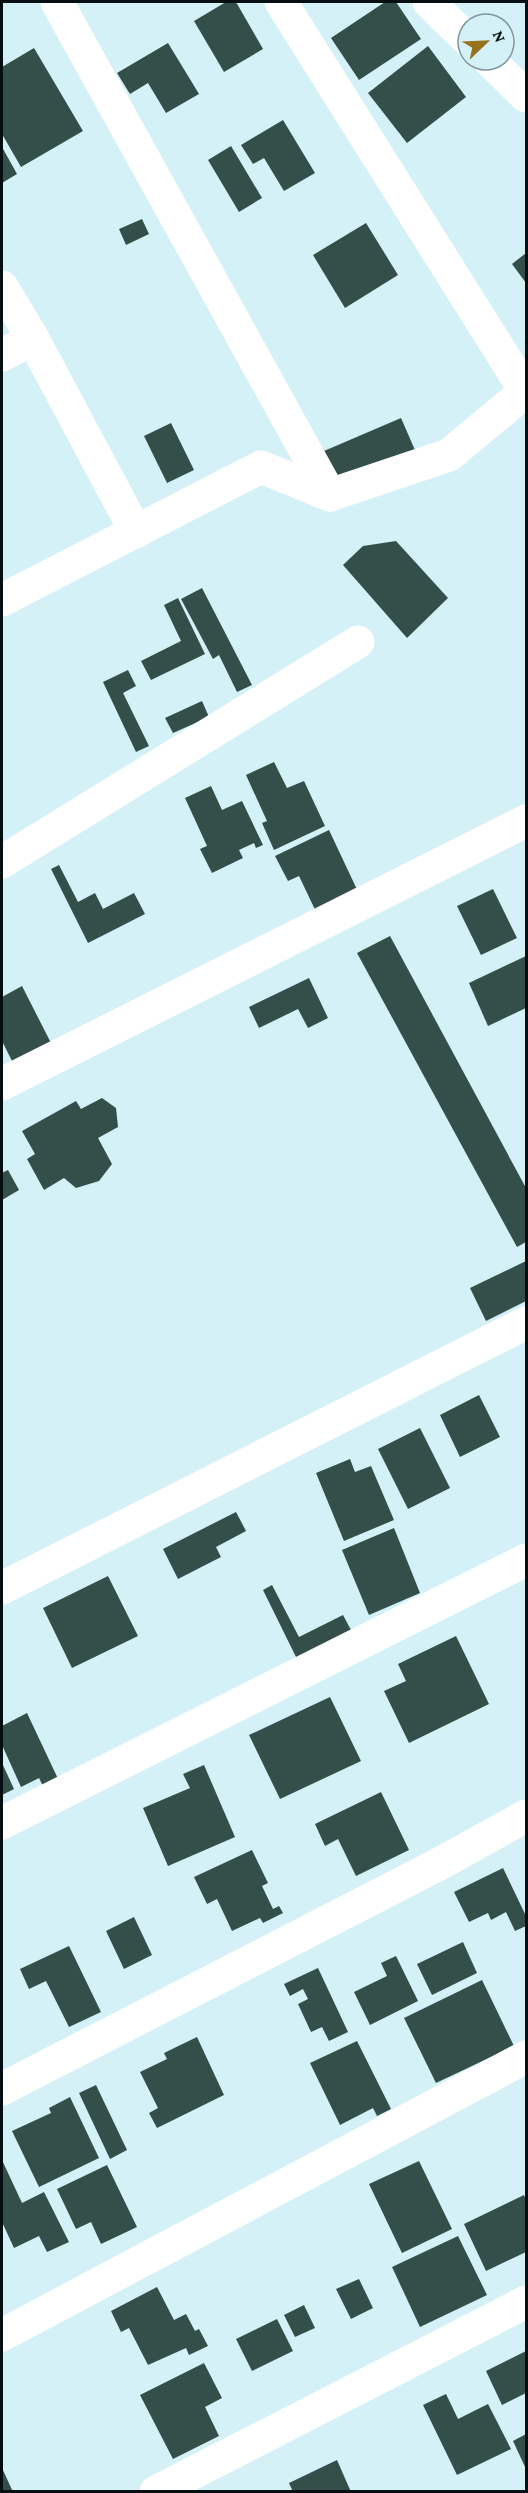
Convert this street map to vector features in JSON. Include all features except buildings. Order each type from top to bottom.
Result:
[{"type":"street","points":[[57,2],[330,495]]},
{"type":"street","points":[[2,600],[261,467],[330,495],[449,455],[526,391],[281,2]]},
{"type":"street","points":[[429,2],[456,28]]},
{"type":"street","points":[[501,72],[526,96]]},
{"type":"street","points":[[2,287],[33,339],[136,532]]},
{"type":"street","points":[[2,355],[33,339]]},
{"type":"street","points":[[2,862],[358,642]]},
{"type":"street","points":[[2,1084],[526,821]]},
{"type":"street","points":[[2,1588],[526,1323]]},
{"type":"street","points":[[2,1823],[526,1560]]},
{"type":"street","points":[[2,2089],[443,1862],[526,1816]]},
{"type":"street","points":[[2,2335],[526,2057]]},
{"type":"street","points":[[156,2492],[526,2302]]}]
